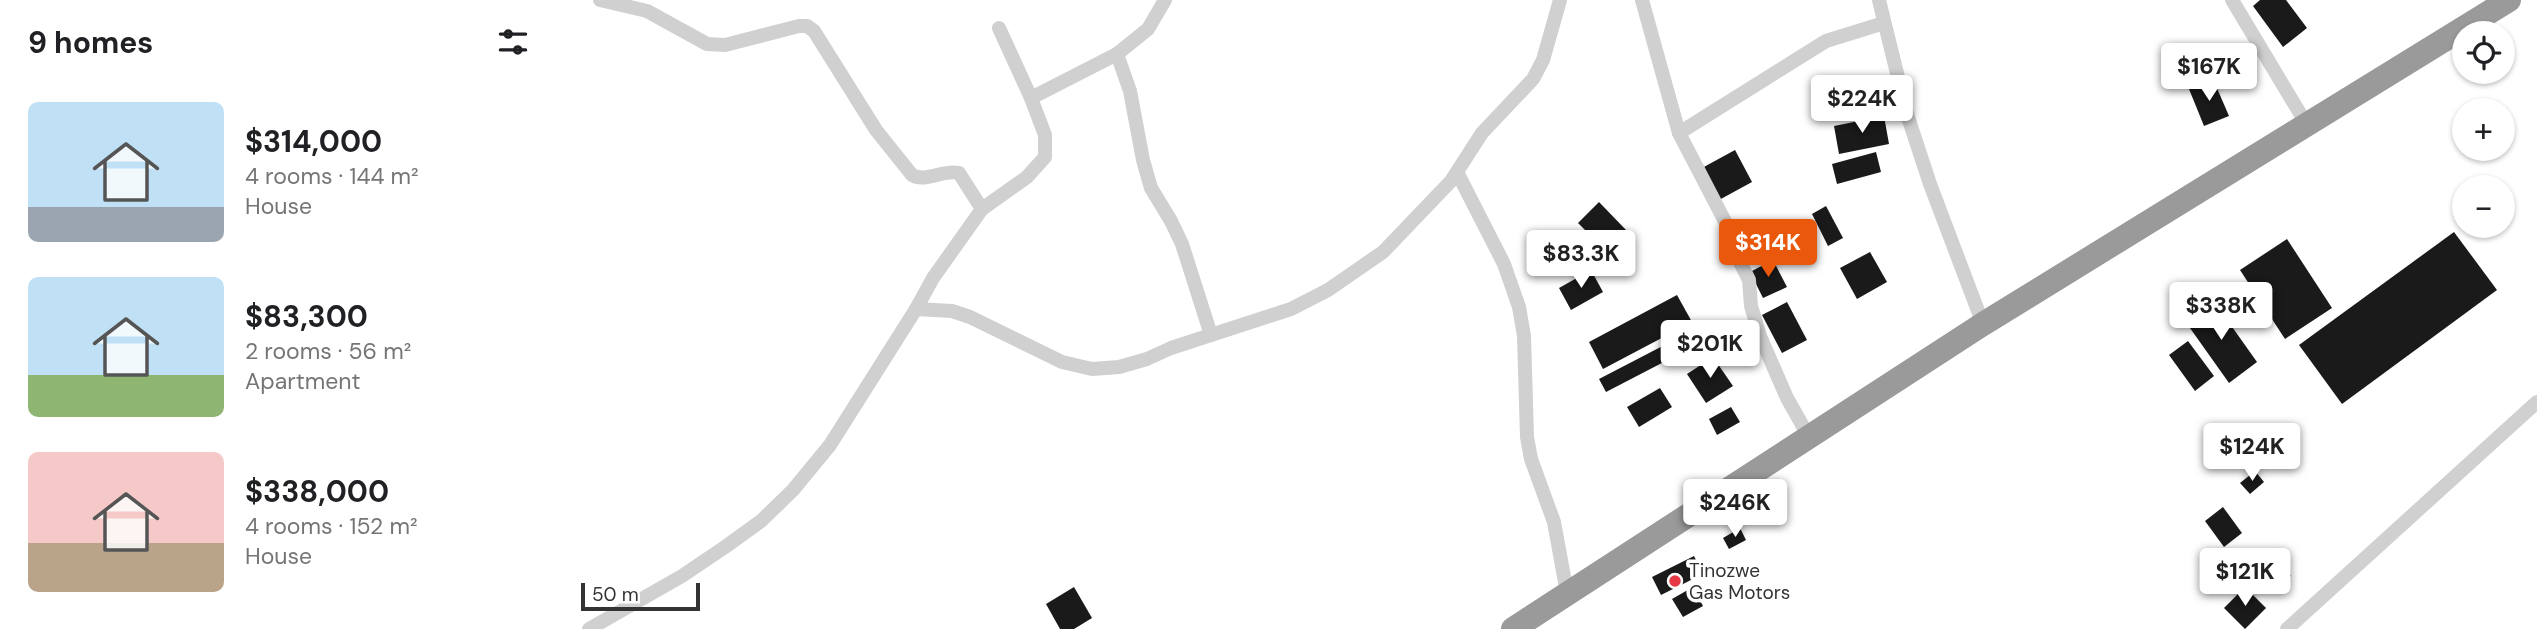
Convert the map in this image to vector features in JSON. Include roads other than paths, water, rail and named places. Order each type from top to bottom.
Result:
[{"type":"highway","points":[[1513,629],[1983,324],[2509,0]]},
{"type":"street","points":[[600,0],[647,11],[707,44],[725,45],[807,26],[814,31],[876,130],[912,175],[920,178],[951,171],[959,173],[982,209]]},
{"type":"street","points":[[1031,98],[1117,54],[1148,29],[1165,0]]},
{"type":"street","points":[[916,309],[952,311],[970,317],[1062,362],[1092,369],[1119,368],[1291,309],[1328,290],[1382,252],[1457,172],[1482,133],[1533,79],[1543,60],[1560,0]]},
{"type":"street","points":[[1642,0],[1679,133],[1731,233],[1749,280],[1751,306],[1760,335],[1787,398],[1809,437]]},
{"type":"street","points":[[1879,0],[1907,114],[1926,173],[1983,324]]},
{"type":"street","points":[[2232,0],[2307,125]]},
{"type":"street","points":[[1679,133],[1826,41],[1884,23]]},
{"type":"street","points":[[589,629],[682,576],[725,547],[761,521],[793,490],[830,445],[938,270],[982,209],[1027,177],[1045,157],[1045,135],[999,28]]},
{"type":"street","points":[[1117,54],[1130,91],[1151,188],[1182,244],[1211,335]]},
{"type":"street","points":[[1457,172],[1504,264],[1519,307],[1524,336],[1527,437],[1531,459],[1554,522],[1567,593]]},
{"type":"street","points":[[2287,629],[2537,402]]},
{"type":"place","name":"Tinozwe Gas Motors","points":[[1675,581]]}]
